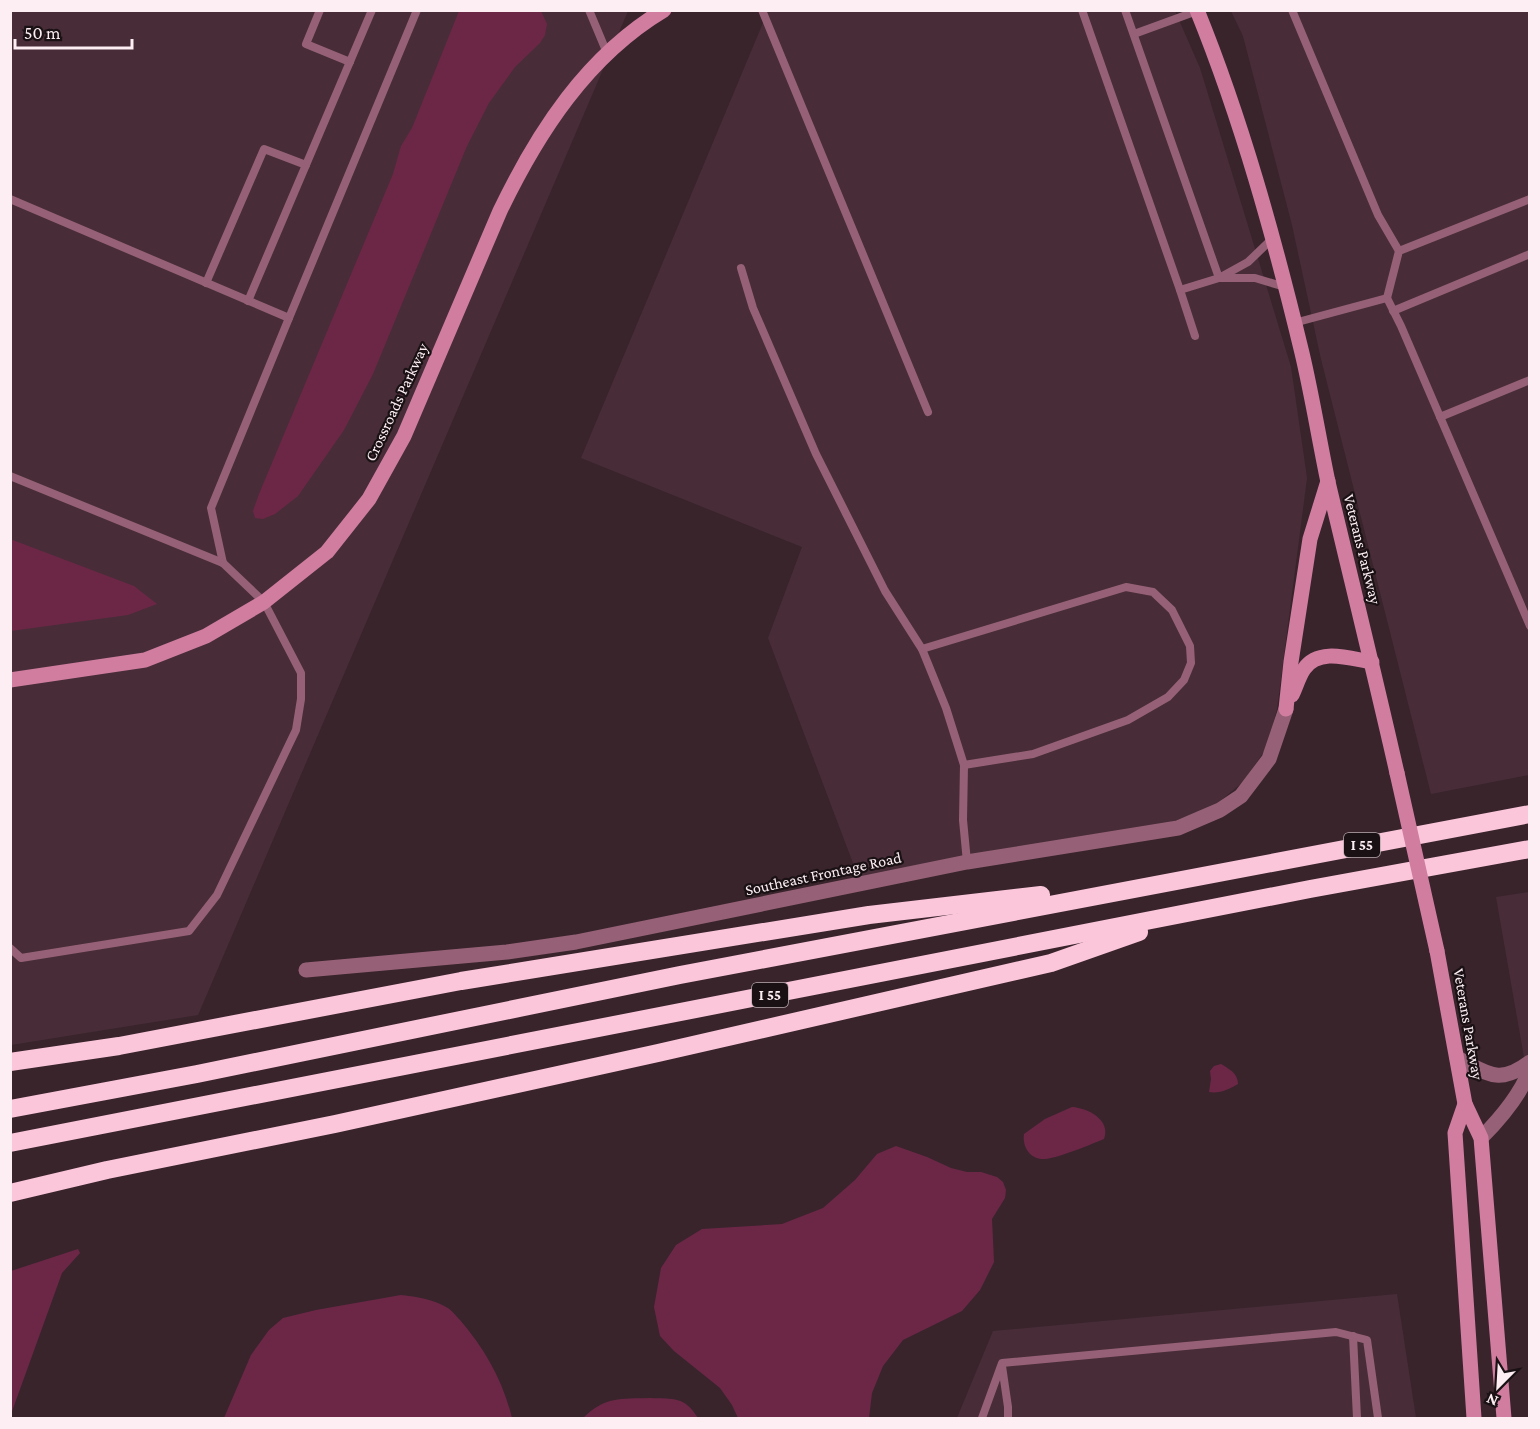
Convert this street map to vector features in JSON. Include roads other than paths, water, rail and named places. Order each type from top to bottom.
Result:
[{"type":"highway","name":"I 55","points":[[10,1109],[197,1074],[680,975],[1530,814]]},
{"type":"highway","name":"I 55","points":[[10,1143],[1204,910],[1530,849]]},
{"type":"highway","points":[[10,1062],[119,1046],[461,981],[858,917],[1195,876]]},
{"type":"highway","points":[[10,1193],[107,1170],[335,1124],[658,1053],[1051,963],[1204,910]]},
{"type":"main road","name":"Crossroads Parkway","points":[[10,680],[146,660],[206,636],[264,602],[327,552],[369,499],[404,436],[517,176],[539,137],[575,86],[607,53],[644,22],[664,10]]},
{"type":"main road","name":"Veterans Parkway","points":[[1197,10],[1224,78],[1255,174],[1294,323],[1328,481],[1372,662],[1437,951],[1465,1104],[1480,1138],[1504,1419]]},
{"type":"main road","points":[[1286,709],[1310,539],[1328,481]]},
{"type":"main road","points":[[1286,709],[1304,669],[1318,658],[1326,656],[1372,662]]},
{"type":"main road","name":"Veterans Parkway","points":[[1465,1104],[1455,1133],[1474,1419]]},
{"type":"street","name":"Southeast Frontage Road","points":[[306,970],[507,952],[576,942],[967,862],[1178,828],[1220,810],[1241,796],[1269,759],[1286,709]]},
{"type":"street","points":[[1457,1058],[1491,1074],[1503,1076],[1517,1071],[1530,1062]]},
{"type":"street","points":[[1480,1138],[1511,1102],[1530,1070]]},
{"type":"lane","points":[[320,10],[306,44],[350,62]]},
{"type":"lane","points":[[248,301],[372,10]]},
{"type":"lane","points":[[223,563],[211,508],[417,10]]},
{"type":"lane","points":[[589,10],[607,53]]},
{"type":"lane","points":[[762,10],[928,412]]},
{"type":"lane","points":[[1082,10],[1195,336]]},
{"type":"lane","points":[[1125,10],[1219,278]]},
{"type":"lane","points":[[1134,34],[1197,10]]},
{"type":"lane","points":[[1292,10],[1378,215],[1399,251],[1387,298],[1530,626]]},
{"type":"lane","points":[[206,283],[264,149],[306,165]]},
{"type":"lane","points":[[10,199],[289,318]]},
{"type":"lane","points":[[1399,251],[1530,199]]},
{"type":"lane","points":[[1180,290],[1219,278],[1248,262],[1272,239]]},
{"type":"lane","points":[[1393,311],[1530,254]]},
{"type":"lane","points":[[741,268],[753,308],[816,454],[885,591],[922,649],[946,708],[964,765],[963,820],[967,862]]},
{"type":"lane","points":[[1219,278],[1255,278],[1284,286]]},
{"type":"lane","points":[[1294,323],[1387,298]]},
{"type":"lane","points":[[1440,417],[1530,380]]},
{"type":"lane","points":[[10,476],[223,563],[264,602],[301,673],[301,699],[296,730],[217,895],[189,931],[21,958],[10,948]]},
{"type":"lane","points":[[922,649],[1126,587],[1153,592],[1172,610],[1190,646],[1191,663],[1184,680],[1168,697],[1128,720],[1033,754],[964,765]]},
{"type":"lane","points":[[1002,1363],[1336,1332],[1367,1340],[1378,1419]]},
{"type":"lane","points":[[1353,1336],[1357,1419]]},
{"type":"lane","points":[[982,1419],[1002,1363]]},
{"type":"lane","points":[[1002,1363],[1008,1419]]}]
